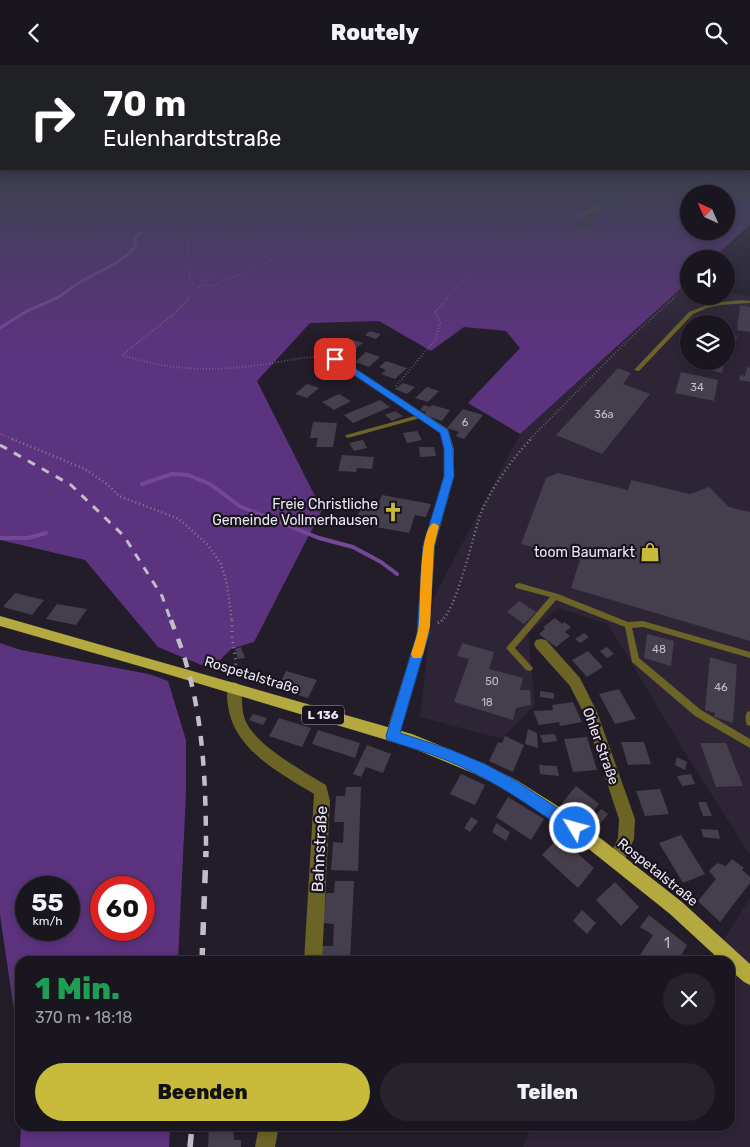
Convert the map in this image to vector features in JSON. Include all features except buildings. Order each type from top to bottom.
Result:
[{"type":"main road","name":"Rospetalstraße","points":[[0,621],[234,688],[449,755],[513,786],[561,817],[676,908],[728,956]]},
{"type":"main road","name":"Rospetalstraße","points":[[735,962],[750,976]]},
{"type":"street","points":[[335,359],[390,393],[445,431],[449,449],[449,476],[428,546],[423,634],[392,736]]},
{"type":"street","name":"Ohler Straße","points":[[541,644],[575,682],[592,716],[627,819],[626,839],[616,860]]},
{"type":"street","name":"Bahnstraße","points":[[234,688],[233,701],[242,731],[262,750],[321,790],[322,801],[313,956]]},
{"type":"street","points":[[265,1147],[268,1131]]},
{"type":"lane","points":[[637,370],[691,313],[716,304],[750,302]]},
{"type":"lane","points":[[348,436],[422,416]]},
{"type":"lane","points":[[519,586],[555,596],[628,625],[643,624],[750,655]]},
{"type":"lane","points":[[529,668],[510,648],[555,596]]},
{"type":"lane","points":[[628,625],[635,660],[698,713],[750,744]]},
{"type":"lane","points":[[750,715],[750,722]]},
{"type":"path","points":[[0,255],[43,238]]},
{"type":"path","points":[[188,238],[190,283],[198,286],[213,286],[317,238]]},
{"type":"path","points":[[239,238],[238,245],[174,314],[122,355],[152,366],[186,371],[233,370],[286,362],[310,355],[335,359]]},
{"type":"path","points":[[390,393],[435,340],[440,323],[435,312],[501,238]]},
{"type":"path","points":[[728,250],[741,238]]},
{"type":"path","points":[[423,634],[445,618],[453,601],[482,511],[515,455],[623,345],[680,292]]},
{"type":"path","points":[[0,434],[85,469],[108,485],[119,496],[179,519],[208,545],[221,564],[227,584],[236,662],[234,688]]},
{"type":"shaded area","points":[[0,238],[733,240],[723,250],[680,250],[680,289],[520,434],[468,403],[520,348],[506,331],[464,327],[431,351],[379,321],[310,323],[257,381],[322,510],[254,642],[231,649],[211,669],[158,647],[85,560],[0,540]]},
{"type":"shaded area","points":[[680,289],[680,305],[735,305],[735,294],[750,296],[750,855],[689,759],[608,624],[558,608],[528,634],[535,705],[502,739],[420,717],[433,599],[520,434]]},
{"type":"shaded area","points":[[0,643],[21,650],[149,674],[168,681],[186,740],[186,793],[178,956],[15,956],[15,1017],[0,915]]},
{"type":"shaded area","points":[[750,898],[750,1147],[523,1147],[529,1131],[735,1131],[735,956],[713,956]]},
{"type":"shaded area","points":[[21,1131],[170,1131],[169,1147],[20,1147]]},
{"type":"waterway","points":[[54,299],[131,252],[136,245],[135,238]]},
{"type":"waterway","points":[[0,328],[27,311],[57,298]]},
{"type":"waterway","points":[[142,484],[172,474],[188,475],[210,484],[241,507],[319,538],[353,547],[381,562],[397,574]]},
{"type":"waterway","points":[[0,538],[28,538],[46,533]]},
{"type":"railway","points":[[0,445],[71,485],[124,536],[162,596],[171,621]]},
{"type":"railway","points":[[171,620],[184,657],[197,709],[203,756],[206,851]]},
{"type":"railway","points":[[202,956],[206,851]]},
{"type":"railway","points":[[190,1147],[192,1131]]},
{"type":"slow traffic","points":[[417,654],[425,626],[428,546],[434,526]]},
{"type":"place","name":"Freie Christliche Gemeinde Vollmerhausen","points":[[393,512]]},
{"type":"place","name":"toom Baumarkt","points":[[650,552]]},
{"type":"route","points":[[335,359],[390,393],[445,431],[449,449],[449,476],[428,546],[425,626],[392,736],[412,741],[480,769],[513,786],[575,828]]}]
